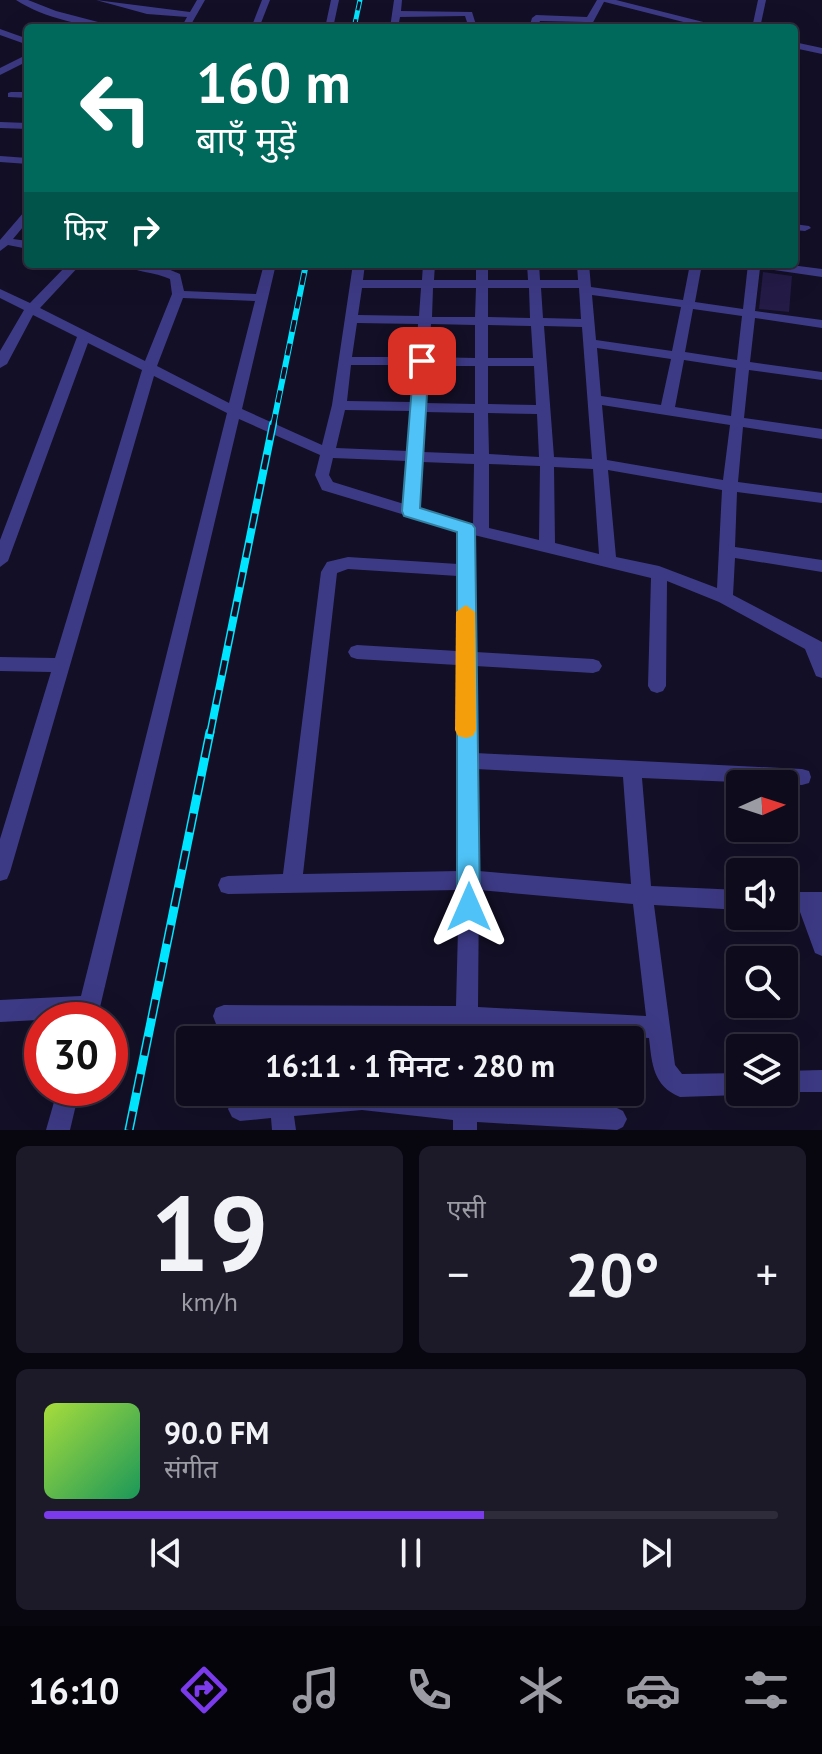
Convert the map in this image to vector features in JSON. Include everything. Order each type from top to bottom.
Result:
[{"type":"street","points":[[20,0],[53,13],[100,24]]},
{"type":"street","points":[[100,0],[147,11],[193,15]]},
{"type":"street","points":[[187,24],[201,0]]},
{"type":"street","points":[[257,24],[266,0]]},
{"type":"street","points":[[330,24],[335,0]]},
{"type":"street","points":[[395,24],[398,0]]},
{"type":"street","points":[[534,24],[536,18],[588,24],[601,0],[705,24]]},
{"type":"street","points":[[757,24],[762,0]]},
{"type":"street","points":[[396,14],[465,13],[469,14],[472,24]]},
{"type":"street","points":[[0,32],[24,41]]},
{"type":"street","points":[[798,46],[822,51]]},
{"type":"street","points":[[0,72],[24,59]]},
{"type":"street","points":[[11,95],[24,95]]},
{"type":"street","points":[[0,125],[24,126]]},
{"type":"street","points":[[1,160],[24,161]]},
{"type":"street","points":[[3,244],[24,219]]},
{"type":"street","points":[[3,244],[24,245]]},
{"type":"street","points":[[0,364],[10,340],[32,309],[71,268]]},
{"type":"street","points":[[0,872],[7,820],[59,665],[149,369],[178,294],[176,277],[169,272],[148,268]]},
{"type":"street","points":[[91,1002],[269,268]]},
{"type":"street","points":[[358,268],[339,405],[322,475],[327,486],[474,530],[659,572],[725,598],[816,646],[822,671]]},
{"type":"street","points":[[411,511],[429,268]]},
{"type":"street","points":[[466,1026],[469,880],[466,570],[474,530],[481,458],[482,268]]},
{"type":"street","points":[[533,268],[547,461],[547,548]]},
{"type":"street","points":[[583,268],[608,562]]},
{"type":"street","points":[[667,410],[695,268]]},
{"type":"street","points":[[725,598],[730,486],[755,268]]},
{"type":"street","points":[[785,268],[822,273]]},
{"type":"street","points":[[356,284],[534,282],[585,287],[822,324]]},
{"type":"street","points":[[0,293],[233,411],[329,453],[602,464],[822,498]]},
{"type":"street","points":[[178,294],[262,298]]},
{"type":"street","points":[[351,319],[589,323]]},
{"type":"street","points":[[0,561],[84,337]]},
{"type":"street","points":[[590,343],[822,376]]},
{"type":"street","points":[[345,361],[540,362]]},
{"type":"street","points":[[596,400],[822,434]]},
{"type":"street","points":[[339,405],[543,410]]},
{"type":"street","points":[[726,551],[822,566]]},
{"type":"street","points":[[292,883],[329,572],[333,566],[348,563],[466,570]]},
{"type":"street","points":[[657,686],[659,572]]},
{"type":"street","points":[[357,652],[593,666]]},
{"type":"street","points":[[0,664],[59,665]]},
{"type":"street","points":[[466,761],[802,777]]},
{"type":"street","points":[[632,769],[642,895],[664,1069],[680,1086],[726,1084]]},
{"type":"street","points":[[228,885],[469,880],[726,899]]},
{"type":"street","points":[[814,902],[822,946]]},
{"type":"street","points":[[0,1011],[24,1012]]},
{"type":"street","points":[[224,1016],[466,1017],[659,1028]]},
{"type":"street","points":[[798,1082],[822,1081]]},
{"type":"street","points":[[46,1130],[58,1130],[64,1106]]},
{"type":"street","points":[[240,1109],[272,1106]]},
{"type":"street","points":[[282,1106],[284,1130]]},
{"type":"street","points":[[425,1106],[615,1119]]},
{"type":"building","points":[[763,272],[792,276],[789,312],[759,309]]},
{"type":"railway","points":[[355,24],[360,0]]},
{"type":"railway","points":[[273,426],[305,268]]},
{"type":"railway","points":[[210,734],[273,424]]},
{"type":"railway","points":[[129,1130],[210,732]]},
{"type":"slow traffic","points":[[466,612],[466,730]]},
{"type":"route","points":[[422,361],[411,511],[466,528],[469,907]]}]
